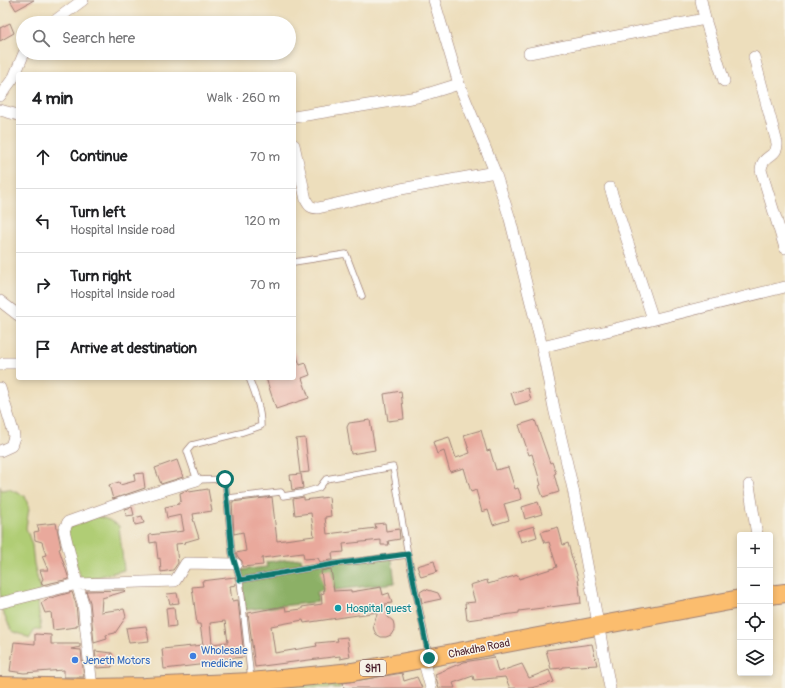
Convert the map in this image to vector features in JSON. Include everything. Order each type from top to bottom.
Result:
[{"type":"main road","points":[[773,595],[785,593]]},
{"type":"main road","name":"Chakdha Road","points":[[0,686],[145,688],[251,682],[352,672],[737,600]]},
{"type":"street","points":[[61,16],[83,0]]},
{"type":"street","points":[[434,0],[459,84],[495,172],[510,219],[542,347],[573,490],[610,688]]},
{"type":"street","points":[[700,0],[724,81]]},
{"type":"street","points":[[529,53],[705,19]]},
{"type":"street","points":[[754,57],[777,143],[777,149],[764,160],[761,170],[785,248]]},
{"type":"street","points":[[16,72],[21,60]]},
{"type":"street","points":[[0,96],[16,72]]},
{"type":"street","points":[[296,117],[416,97],[459,84]]},
{"type":"street","points":[[0,110],[16,114]]},
{"type":"street","points":[[296,165],[298,185],[311,208],[318,208],[401,189],[495,172]]},
{"type":"street","points":[[610,188],[653,319]]},
{"type":"street","points":[[542,347],[785,287]]},
{"type":"street","points":[[0,301],[16,313]]},
{"type":"street","points":[[0,365],[4,363],[16,363]]},
{"type":"street","points":[[0,388],[14,437],[11,446],[0,451]]},
{"type":"street","points":[[92,688],[85,611],[76,584],[64,530],[68,522],[121,503],[197,480]]},
{"type":"street","points":[[749,485],[757,532]]},
{"type":"street","points":[[0,603],[76,584],[175,581],[186,563],[236,564]]},
{"type":"street","points":[[426,658],[431,688]]},
{"type":"lane","points":[[296,262],[346,254],[362,296]]},
{"type":"lane","points":[[250,380],[255,390],[261,416],[261,426],[192,445],[187,451],[197,480],[225,479],[232,553],[240,580],[251,682]]},
{"type":"lane","points":[[228,498],[281,492],[283,496],[302,493],[318,488],[326,479],[393,467],[426,658]]},
{"type":"lane","points":[[240,580],[334,564],[408,554]]},
{"type":"green space","points":[[0,486],[1,490],[9,489],[25,496],[29,508],[26,528],[32,545],[34,564],[40,589],[38,605],[41,630],[35,630],[29,639],[12,631],[2,611],[0,594]]},
{"type":"green space","points":[[97,516],[109,520],[119,526],[124,570],[82,581],[64,529],[80,524]]},
{"type":"green space","points":[[391,553],[395,583],[317,592],[318,602],[245,610],[241,570],[267,567],[266,562],[301,558],[302,563]]},
{"type":"green space","points":[[339,676],[340,688],[258,688]]},
{"type":"building","points":[[10,0],[34,0],[16,10]]},
{"type":"building","points":[[10,23],[14,33],[0,41],[0,28]]},
{"type":"building","points":[[296,354],[300,365],[306,363],[310,375],[302,378],[309,398],[276,409],[267,380],[296,380]]},
{"type":"building","points":[[528,388],[531,400],[515,405],[511,393]]},
{"type":"building","points":[[401,391],[404,419],[388,421],[384,394]]},
{"type":"building","points":[[370,420],[375,450],[351,454],[347,427],[349,423]]},
{"type":"building","points":[[535,420],[550,463],[552,462],[556,473],[554,474],[559,492],[543,497],[532,454],[529,455],[519,425]]},
{"type":"building","points":[[481,430],[487,451],[490,450],[496,470],[508,467],[515,489],[518,488],[522,499],[504,504],[509,520],[493,525],[488,510],[482,512],[476,490],[471,492],[464,468],[450,472],[444,451],[437,454],[433,442],[449,437],[456,458],[470,453],[464,435]]},
{"type":"building","points":[[305,438],[309,472],[300,473],[296,439]]},
{"type":"building","points":[[177,460],[183,477],[161,484],[155,468]]},
{"type":"building","points":[[143,473],[145,488],[113,499],[109,485],[119,482],[120,485],[135,481],[134,474]]},
{"type":"building","points":[[301,474],[303,488],[292,490],[290,475]]},
{"type":"building","points":[[208,489],[212,511],[193,514],[193,519],[199,538],[185,542],[186,543],[176,544],[178,563],[173,570],[161,572],[160,558],[158,559],[156,542],[150,543],[149,535],[184,531],[181,515],[167,518],[165,507],[179,504],[181,501],[180,493],[188,490],[189,492]]},
{"type":"building","points":[[272,497],[277,541],[314,536],[311,513],[295,515],[293,499],[304,497],[304,500],[329,497],[331,516],[325,517],[327,534],[376,528],[375,524],[385,523],[386,531],[399,529],[400,539],[388,541],[389,545],[381,545],[381,540],[343,544],[344,552],[332,553],[333,560],[320,562],[318,558],[304,559],[303,553],[262,558],[263,565],[242,567],[242,561],[236,553],[246,551],[243,532],[234,534],[232,502]]},
{"type":"building","points":[[538,502],[542,514],[525,519],[522,507]]},
{"type":"building","points":[[132,507],[134,515],[126,516],[125,509]]},
{"type":"building","points":[[142,516],[144,523],[135,525],[134,518]]},
{"type":"building","points":[[56,523],[61,548],[59,549],[69,579],[42,585],[41,582],[43,579],[40,570],[48,570],[42,556],[46,555],[42,542],[35,540],[34,532],[39,531],[37,525]]},
{"type":"building","points":[[534,526],[537,537],[521,542],[517,531]]},
{"type":"building","points":[[558,527],[563,545],[568,543],[578,578],[581,603],[519,611],[519,613],[467,620],[465,603],[475,602],[470,585],[487,580],[488,584],[518,575],[519,579],[557,567],[549,542],[545,543],[541,532]]},
{"type":"building","points":[[434,561],[437,572],[421,577],[417,566]]},
{"type":"building","points":[[331,569],[334,591],[351,590],[351,592],[381,587],[383,595],[389,593],[392,603],[385,604],[388,617],[393,621],[394,625],[394,630],[391,635],[381,637],[376,634],[373,625],[378,612],[304,623],[303,620],[271,626],[275,653],[317,646],[316,643],[338,641],[337,638],[347,637],[350,657],[340,659],[340,656],[255,667],[248,613],[285,606],[286,611],[322,604],[321,594],[324,593],[321,571]]},
{"type":"building","points":[[235,577],[236,585],[230,586],[232,601],[238,600],[244,657],[224,659],[224,662],[164,669],[162,649],[203,645],[200,624],[197,624],[192,587],[203,586],[202,581]],"holes":[[[225,621],[228,642],[212,644],[210,623]]]},
{"type":"building","points":[[425,589],[438,593],[441,599],[422,603],[420,592]]},
{"type":"building","points":[[86,591],[126,591],[102,598],[101,612],[124,609],[126,617],[115,633],[106,635],[107,639],[94,643],[90,602]]},
{"type":"building","points":[[72,592],[76,604],[78,625],[76,625],[76,627],[53,630],[51,612],[45,613],[41,603],[47,599]]},
{"type":"building","points":[[177,593],[179,603],[170,604],[167,594]]},
{"type":"building","points":[[174,607],[176,626],[168,627],[166,608]]},
{"type":"building","points":[[146,626],[149,641],[129,643],[126,628]]},
{"type":"building","points":[[35,634],[51,635],[51,644],[80,644],[80,647],[71,649],[81,650],[84,677],[64,677],[64,670],[24,673],[10,671],[14,642],[35,644]]},
{"type":"building","points":[[592,644],[597,665],[551,669],[546,650]]},
{"type":"building","points":[[95,651],[112,653],[112,667],[97,668]]},
{"type":"building","points":[[494,657],[498,672],[522,664],[529,678],[549,670],[554,682],[531,688],[510,688],[505,677],[474,680],[473,676],[453,683],[455,688],[439,688],[435,674],[464,662]]},
{"type":"building","points":[[402,673],[404,681],[417,677],[422,688],[344,688],[343,683]]},
{"type":"place","name":"Hospital guest","points":[[338,608]]},
{"type":"place","name":"Wholesale medicine","points":[[193,656]]},
{"type":"place","name":"Jeneth Motors","points":[[75,660]]},
{"type":"route","points":[[225,479],[232,553],[240,580],[334,564],[408,554],[429,658]]}]
